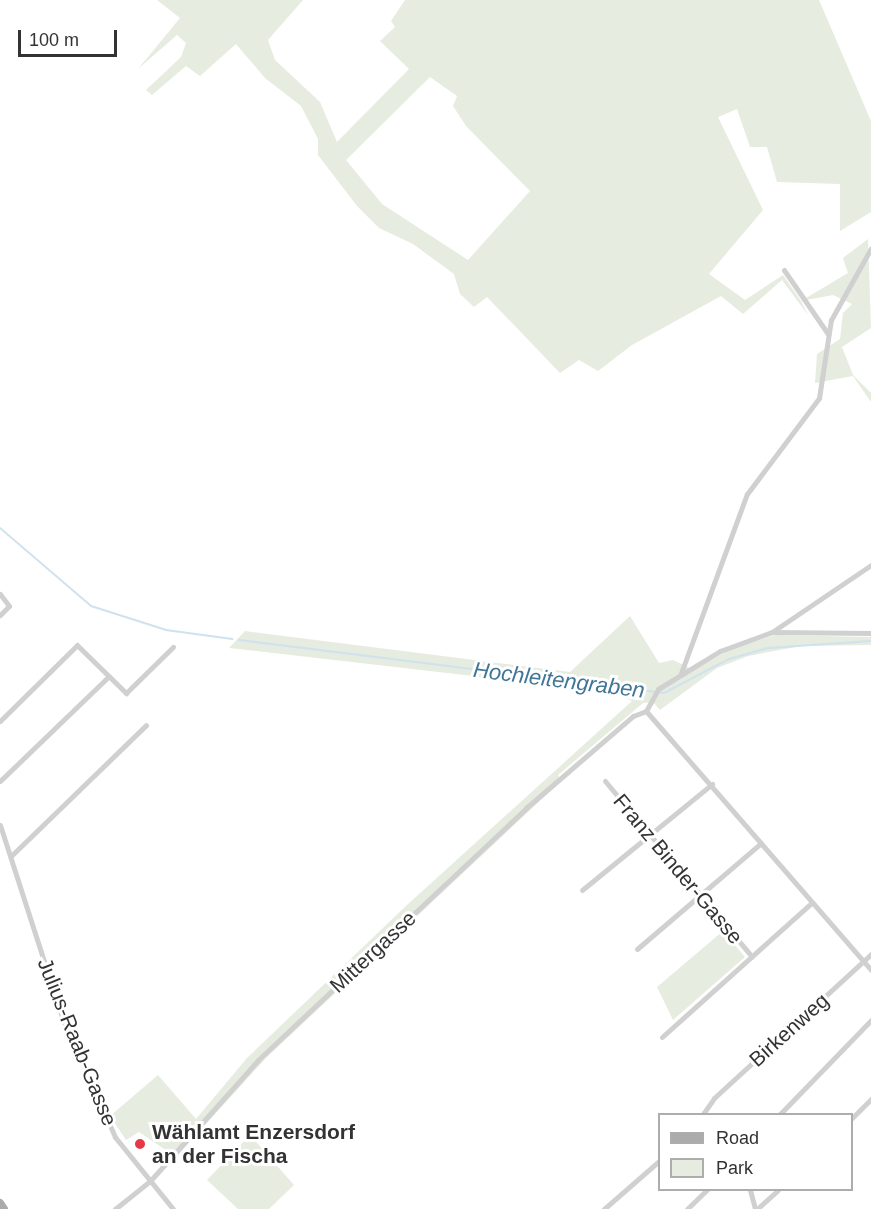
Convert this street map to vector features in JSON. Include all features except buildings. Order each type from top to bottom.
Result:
[{"type":"main road","points":[[0,1203],[4,1209]]},
{"type":"street","points":[[681,675],[693,649],[747,494],[819,398],[828,334],[838,302],[871,248]]},
{"type":"street","points":[[784,270],[828,334]]},
{"type":"street","points":[[871,565],[772,632],[700,662],[658,688],[652,695],[646,711],[712,784],[810,904],[871,970]]},
{"type":"street","points":[[0,594],[9,606],[0,615]]},
{"type":"street","points":[[772,632],[871,633]]},
{"type":"street","points":[[0,721],[77,645],[126,693],[173,647]]},
{"type":"street","points":[[693,649],[700,662]]},
{"type":"street","points":[[0,781],[109,676]]},
{"type":"street","name":"Mittergasse","points":[[115,1209],[150,1181],[258,1060],[526,808],[624,723],[646,711]]},
{"type":"street","points":[[11,856],[146,725]]},
{"type":"street","name":"Franz Binder-Gasse","points":[[605,781],[752,957]]},
{"type":"street","points":[[582,890],[712,784]]},
{"type":"street","name":"Julius-Raab-Gasse","points":[[0,825],[63,1020],[115,1137],[173,1209]]},
{"type":"street","points":[[637,949],[761,843]]},
{"type":"street","points":[[662,1037],[810,904]]},
{"type":"street","name":"Birkenweg","points":[[705,1113],[714,1098],[871,954]]},
{"type":"street","points":[[781,1113],[871,1020]]},
{"type":"street","points":[[853,1117],[871,1099]]},
{"type":"street","points":[[604,1209],[658,1162]]},
{"type":"street","points":[[687,1209],[706,1191]]},
{"type":"street","points":[[750,1191],[756,1209],[777,1191]]},
{"type":"green space","points":[[157,0],[303,0],[268,40],[275,60],[320,102],[337,142],[409,69],[380,41],[395,27],[391,21],[405,0],[819,0],[871,121],[871,212],[840,231],[840,184],[777,182],[767,147],[750,147],[737,109],[718,117],[763,210],[709,274],[745,300],[783,275],[808,315],[782,280],[743,314],[721,296],[632,345],[598,371],[579,360],[560,373],[487,297],[474,307],[460,294],[454,274],[413,244],[379,228],[357,206],[318,155],[318,139],[301,106],[265,78],[236,44],[200,76],[186,66],[152,95],[146,90],[181,57],[186,43],[177,35],[138,69],[180,18]],"holes":[[[430,77],[457,96],[453,106],[466,126],[530,191],[468,260],[382,204],[346,160]]]},
{"type":"green space","points":[[868,239],[871,328],[842,347],[853,375],[871,393],[871,402],[853,376],[815,383],[817,354],[840,339],[843,313],[852,304],[833,295],[801,301],[848,273],[843,258]]},
{"type":"green space","points":[[630,616],[659,663],[673,660],[694,670],[729,650],[775,635],[871,637],[871,645],[801,646],[748,656],[717,668],[660,710],[653,702],[643,703],[558,775],[561,781],[266,1058],[176,1157],[139,1132],[126,1140],[110,1116],[158,1075],[196,1119],[247,1058],[407,905],[632,701],[612,692],[229,648],[245,631],[570,672]]},
{"type":"green space","points":[[723,931],[745,957],[673,1020],[657,987]]},
{"type":"green space","points":[[250,1135],[294,1185],[269,1209],[238,1209],[207,1180]]},
{"type":"waterway","name":"Hochleitengraben","points":[[0,528],[91,606],[166,630],[232,639]]},
{"type":"waterway","name":"Hochleitengraben","points":[[239,640],[664,693],[729,659],[768,648],[871,641]]},
{"type":"place","name":"Wählamt Enzersdorf an der Fischa","points":[[140,1144]]}]
